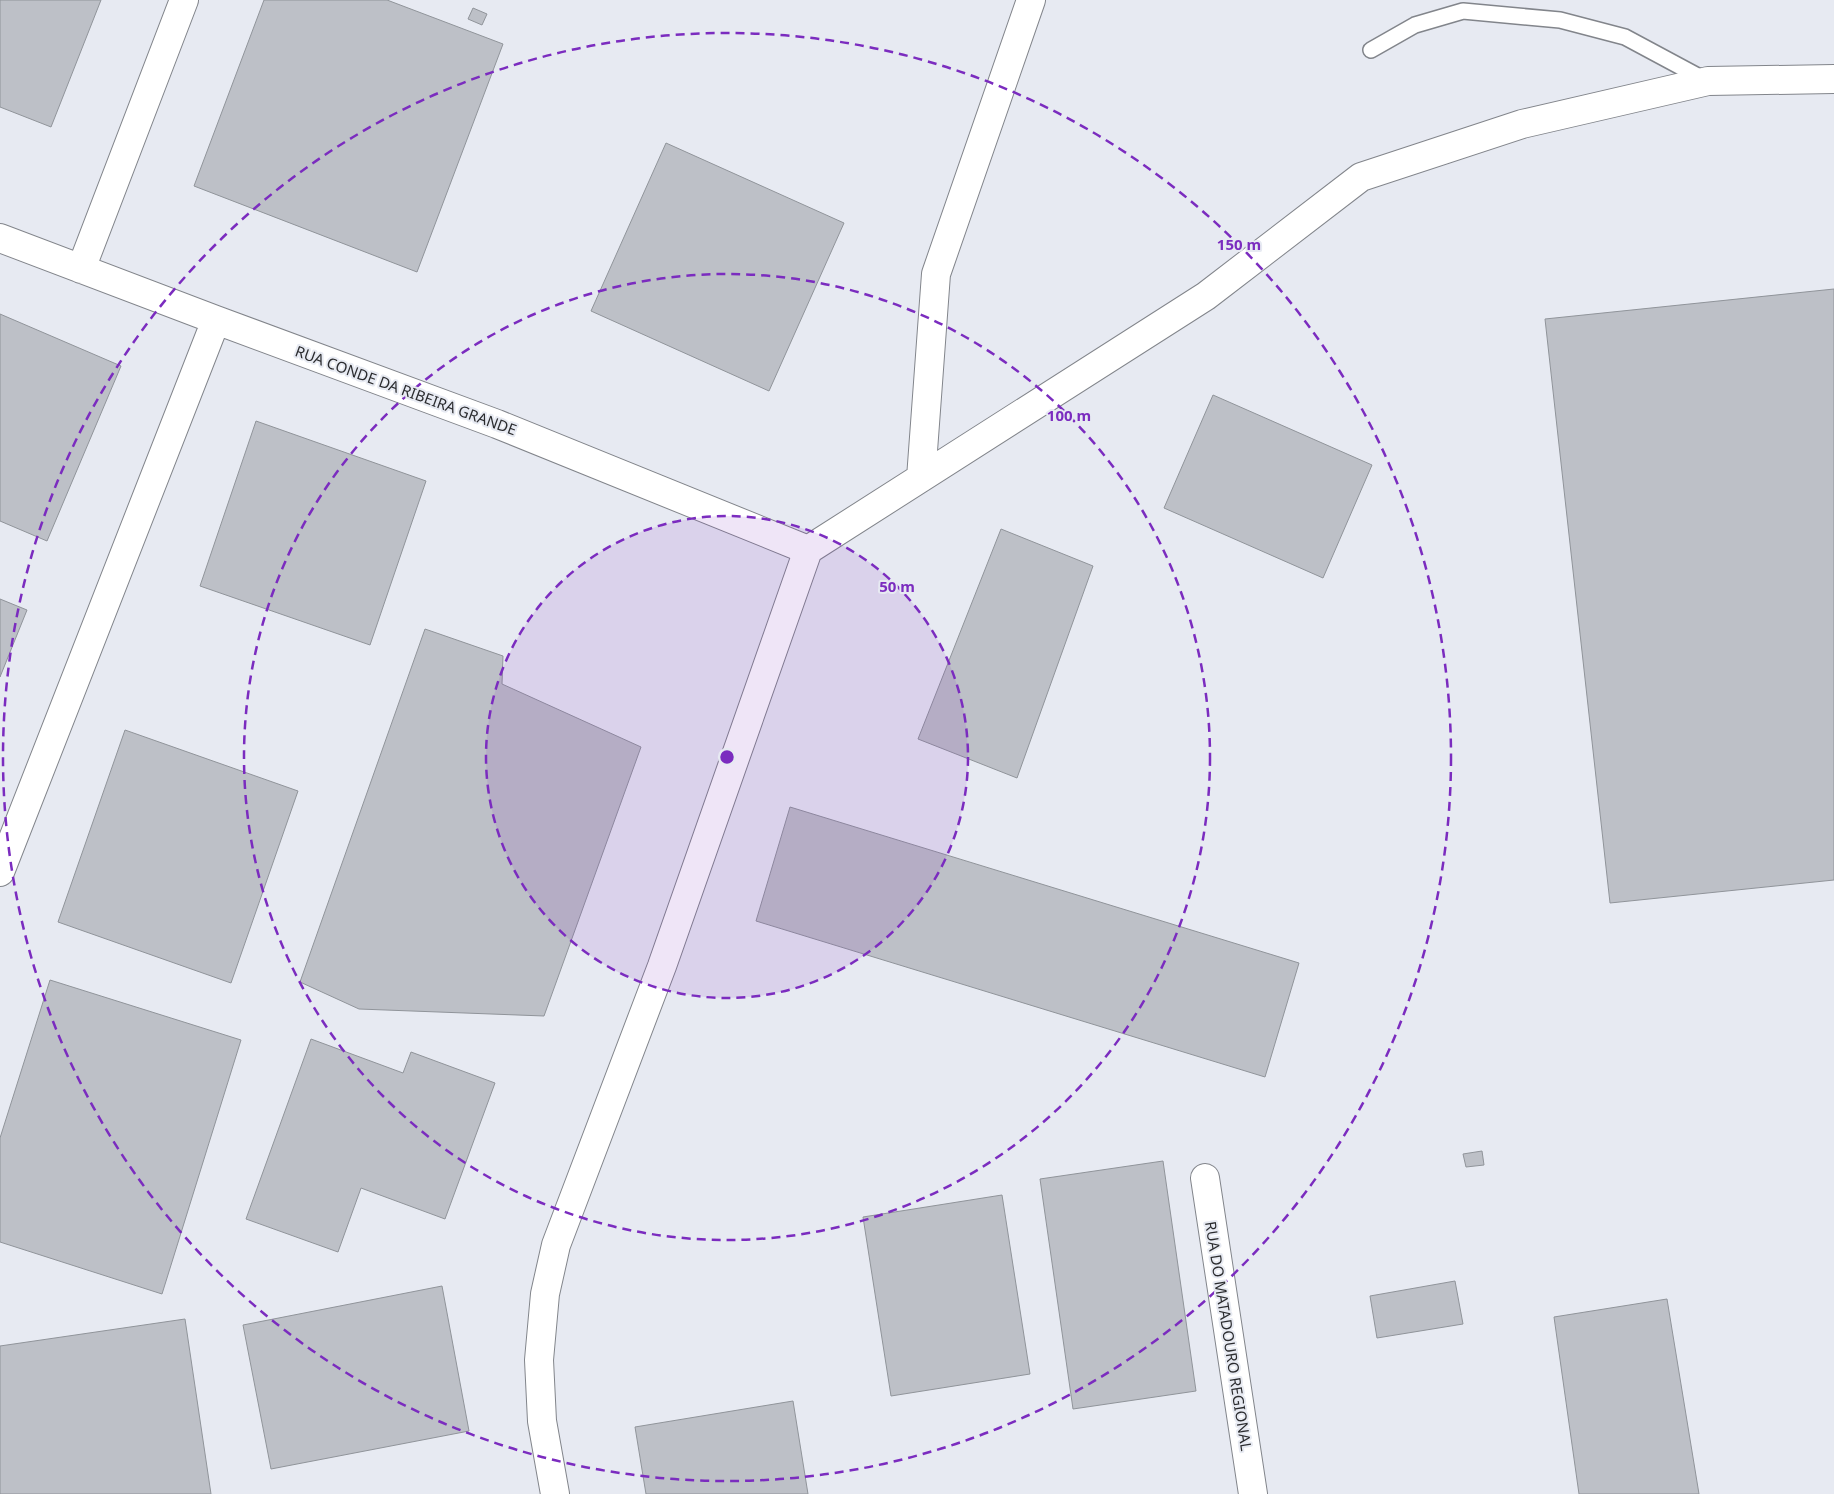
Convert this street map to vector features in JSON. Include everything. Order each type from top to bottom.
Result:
[{"type":"street","points":[[81,269],[184,0]]},
{"type":"street","points":[[921,478],[936,274],[1031,0]]},
{"type":"street","points":[[555,1494],[542,1421],[539,1360],[545,1294],[556,1245],[662,966],[808,550],[1206,296],[1361,176],[1522,124],[1708,82],[1834,79]]},
{"type":"street","name":"RUA CONDE DA RIBEIRA GRANDE","points":[[0,238],[498,424],[808,550]]},
{"type":"street","points":[[0,872],[216,320]]},
{"type":"street","name":"RUA DO MATADOURO REGIONAL","points":[[1205,1178],[1253,1494]]},
{"type":"lane","points":[[1371,50],[1415,25],[1463,11],[1531,17],[1560,20],[1625,37],[1708,82]]},
{"type":"building","points":[[0,0],[101,0],[51,127],[0,107]]},
{"type":"building","points":[[264,0],[387,0],[503,44],[417,272],[194,186]]},
{"type":"building","points":[[473,8],[487,14],[482,25],[468,19]]},
{"type":"building","points":[[666,143],[844,223],[769,391],[591,311]]},
{"type":"building","points":[[1834,289],[1834,880],[1610,903],[1545,319]]},
{"type":"building","points":[[0,314],[121,366],[47,541],[0,521]]},
{"type":"building","points":[[1213,395],[1372,465],[1323,578],[1164,508]]},
{"type":"building","points":[[256,421],[426,481],[370,645],[200,586]]},
{"type":"building","points":[[1001,529],[1093,566],[1017,778],[918,739]]},
{"type":"building","points":[[0,599],[27,610],[0,677]]},
{"type":"building","points":[[425,629],[503,656],[502,684],[641,747],[544,1016],[359,1009],[300,982]]},
{"type":"building","points":[[125,730],[298,791],[231,983],[58,922]]},
{"type":"building","points":[[790,807],[1299,963],[1265,1077],[756,921]]},
{"type":"building","points":[[50,980],[241,1040],[162,1294],[0,1242],[0,1138]]},
{"type":"building","points":[[311,1039],[403,1073],[411,1052],[495,1083],[445,1219],[361,1188],[338,1252],[246,1219]]},
{"type":"building","points":[[1482,1151],[1484,1165],[1466,1167],[1463,1154]]},
{"type":"building","points":[[1163,1161],[1196,1391],[1073,1409],[1040,1179]]},
{"type":"building","points":[[1002,1195],[1030,1374],[891,1396],[863,1217]]},
{"type":"building","points":[[1455,1281],[1463,1324],[1377,1338],[1370,1296]]},
{"type":"building","points":[[442,1286],[469,1431],[271,1469],[243,1325]]},
{"type":"building","points":[[1667,1299],[1699,1494],[1579,1494],[1554,1317]]},
{"type":"building","points":[[185,1319],[211,1494],[0,1494],[0,1346]]},
{"type":"building","points":[[793,1401],[808,1494],[646,1494],[635,1427]]}]
